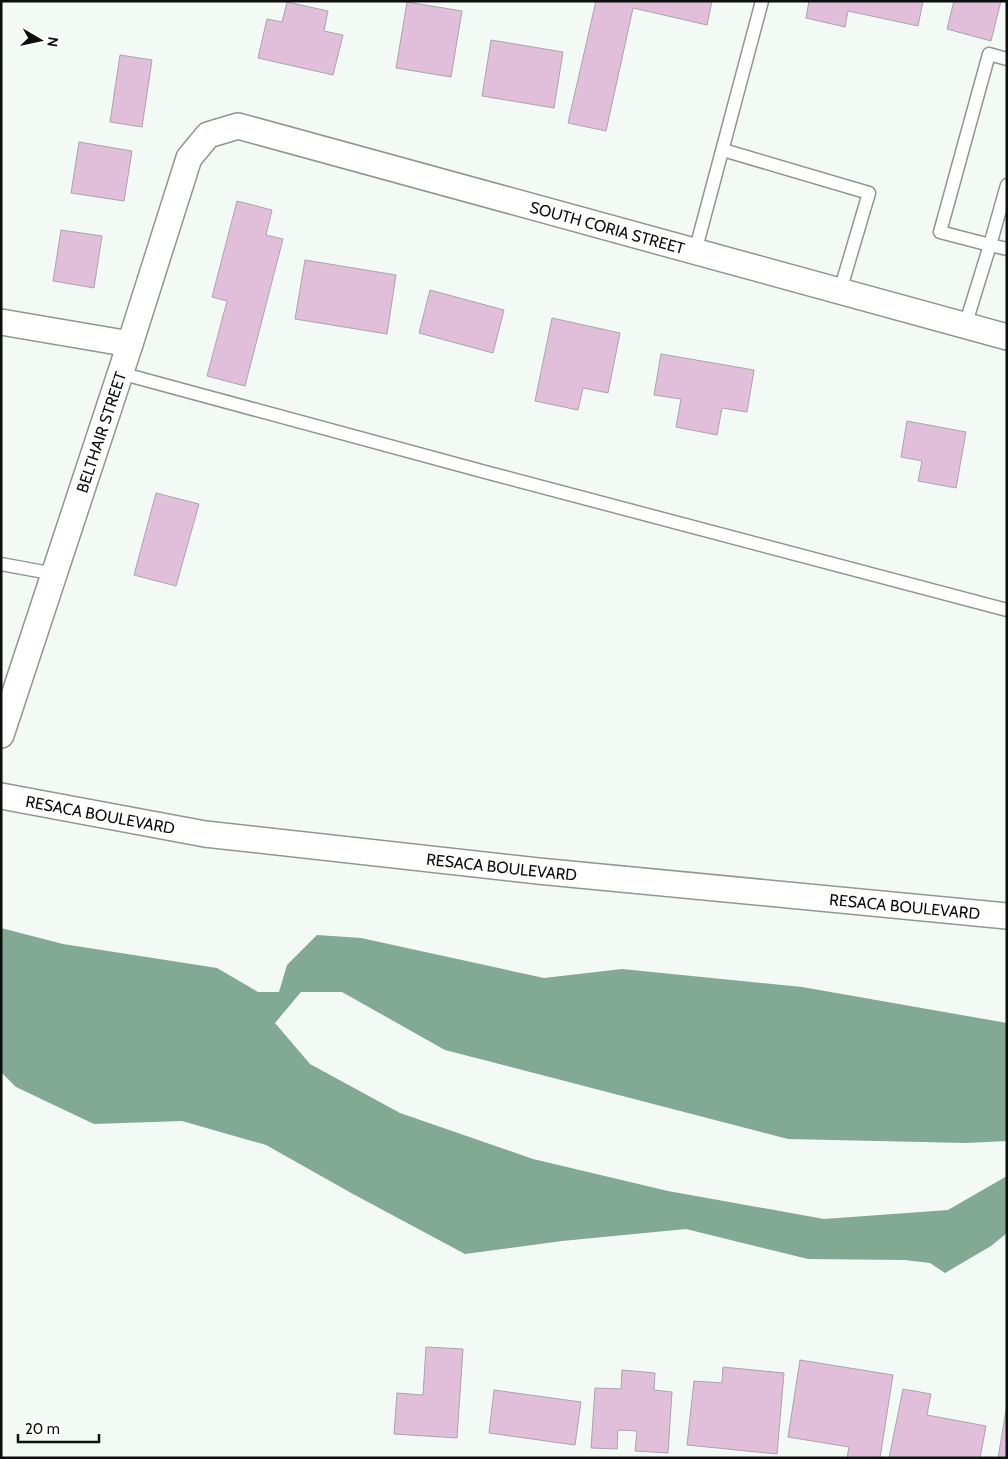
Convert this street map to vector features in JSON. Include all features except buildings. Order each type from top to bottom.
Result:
[{"type":"street","name":"SOUTH CORIA STREET","points":[[208,135],[238,126],[1007,338]]},
{"type":"street","name":"BELTHAIR STREET","points":[[1,734],[55,574],[189,158],[208,135]]},
{"type":"street","points":[[1,322],[130,344]]},
{"type":"street","name":"RESACA BOULEVARD","points":[[1,796],[205,834],[538,871],[1007,916]]},
{"type":"lane","points":[[695,252],[762,1]]},
{"type":"lane","points":[[1007,59],[989,54],[940,232],[1007,249]]},
{"type":"lane","points":[[723,150],[870,193],[840,292]]},
{"type":"lane","points":[[965,326],[1007,185]]},
{"type":"lane","points":[[120,373],[499,476],[1007,610]]},
{"type":"lane","points":[[1,564],[55,574]]},
{"type":"shaded area","points":[[1,928],[63,944],[217,968],[258,992],[279,992],[287,965],[317,935],[361,938],[544,978],[622,969],[802,987],[1007,1023],[1007,1141],[966,1143],[788,1139],[445,1050],[342,992],[301,992],[275,1023],[310,1064],[400,1113],[533,1159],[668,1191],[824,1219],[948,1210],[1007,1176],[1007,1233],[991,1246],[945,1273],[930,1263],[905,1260],[808,1259],[686,1229],[562,1241],[465,1254],[266,1145],[182,1121],[94,1124],[16,1087],[1,1072]]}]
